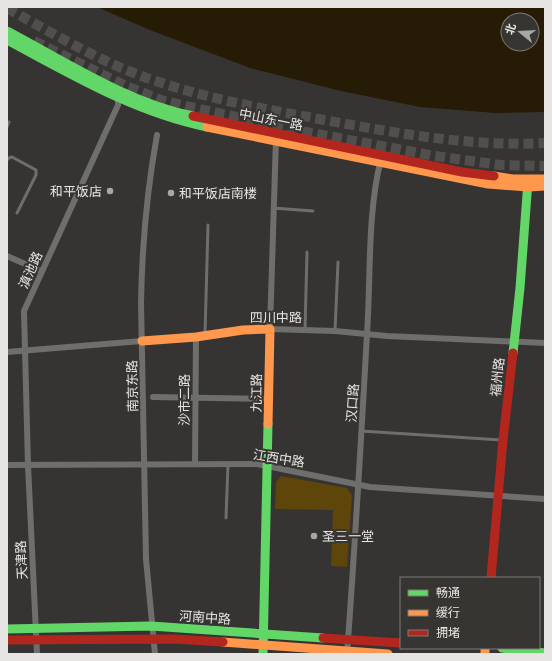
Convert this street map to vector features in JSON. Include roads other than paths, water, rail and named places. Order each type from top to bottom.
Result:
[{"type":"main road","name":"中山东一路","points":[[7,31],[114,88],[146,102],[183,114],[276,137]]},
{"type":"main road","name":"中山东一路","points":[[7,40],[118,98],[160,116],[182,122],[276,137],[381,158],[513,179],[545,186]]},
{"type":"main road","name":"中山东一路","points":[[528,183],[545,179]]},
{"type":"main road","name":"福州路","points":[[491,577],[528,183]]},
{"type":"main road","name":"四川中路","points":[[142,341],[200,336],[243,330],[270,329]]},
{"type":"main road","name":"九江路","points":[[264,650],[270,329]]},
{"type":"main road","name":"河南中路","points":[[7,629],[151,626],[264,635],[400,642]]},
{"type":"main road","name":"河南中路","points":[[7,640],[186,639],[264,650],[388,654]]},
{"type":"main road","points":[[511,649],[545,653]]},
{"type":"street","name":"滇池路","points":[[28,465],[24,311],[118,105],[118,98]]},
{"type":"street","name":"南京东路","points":[[155,654],[152,638],[146,559],[143,465],[144,404],[142,261],[150,174],[156,135]]},
{"type":"street","name":"九江路","points":[[270,329],[276,137]]},
{"type":"street","name":"汉口路","points":[[347,652],[373,214],[376,183],[381,158]]},
{"type":"street","points":[[7,256],[41,271]]},
{"type":"street","name":"四川中路","points":[[270,329],[335,331],[387,336],[545,343]]},
{"type":"street","name":"沙市二路","points":[[195,464],[195,397],[200,336]]},
{"type":"street","name":"四川中路","points":[[7,352],[142,341]]},
{"type":"street","points":[[153,397],[268,399]]},
{"type":"street","name":"江西中路","points":[[7,465],[268,465],[370,487],[545,499]]},
{"type":"street","name":"天津路","points":[[28,465],[37,654]]},
{"type":"lane","points":[[7,127],[9,122]]},
{"type":"lane","points":[[7,160],[8,158],[12,157],[36,170],[36,175],[17,213]]},
{"type":"lane","points":[[273,208],[313,211]]},
{"type":"lane","points":[[200,336],[208,225]]},
{"type":"lane","points":[[305,330],[307,252]]},
{"type":"lane","points":[[335,331],[338,262]]},
{"type":"lane","points":[[361,431],[503,440]]},
{"type":"lane","points":[[226,518],[228,464]]},
{"type":"tunnel","points":[[7,8],[119,67],[144,77],[194,93],[324,120],[434,138],[489,143],[545,143]]},
{"type":"tunnel","points":[[34,41],[124,85],[161,100],[301,131],[435,156],[500,165],[545,166]]},
{"type":"place","name":"和平饭店","points":[[110,191]]},
{"type":"place","name":"和平饭店南楼","points":[[171,193]]},
{"type":"place","name":"圣三一堂","points":[[314,536]]}]
